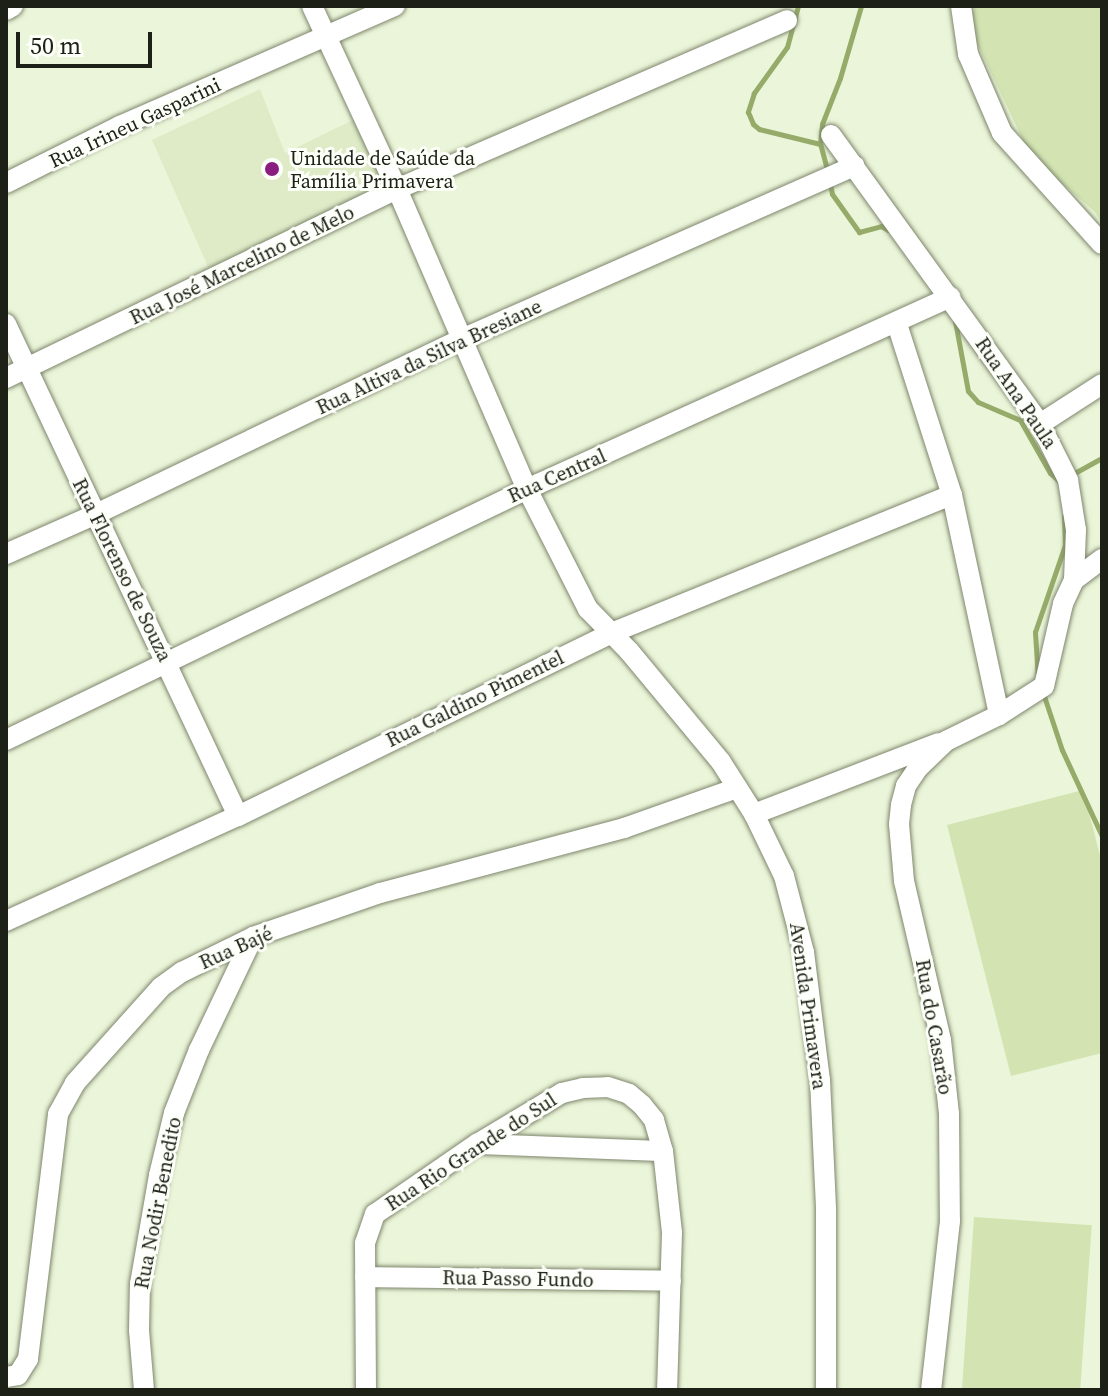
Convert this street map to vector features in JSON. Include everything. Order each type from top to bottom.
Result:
[{"type":"street","points":[[6,10],[13,6]]},
{"type":"street","name":"Avenida Primavera","points":[[312,6],[397,189],[527,489],[588,609],[609,634],[629,651],[721,762],[754,814],[784,876],[804,952],[820,1080],[826,1209],[826,1390]]},
{"type":"street","name":"Rua Irineu Gasparini","points":[[6,183],[120,126],[395,6]]},
{"type":"street","points":[[961,6],[968,54],[1002,133],[1102,244]]},
{"type":"street","name":"Rua José Marcelino de Melo","points":[[6,378],[397,189],[787,20]]},
{"type":"street","name":"Rua Ana Paula","points":[[831,135],[950,297],[1040,424],[1060,458],[1073,504],[1074,580],[1063,604],[1044,686],[999,715]]},
{"type":"street","name":"Rua Altiva da Silva Bresiane","points":[[6,554],[462,339],[855,166]]},
{"type":"street","name":"Rua Central","points":[[6,740],[527,489],[897,324],[950,297]]},
{"type":"street","name":"Rua Florenso de Souza","points":[[6,324],[238,816]]},
{"type":"street","points":[[897,324],[952,495],[999,715]]},
{"type":"street","points":[[1040,424],[1102,384]]},
{"type":"street","name":"Rua Galdino Pimentel","points":[[6,921],[238,816],[609,634],[952,495]]},
{"type":"street","points":[[1074,580],[1102,559]]},
{"type":"street","name":"Rua do Casarão","points":[[931,1390],[950,1221],[949,1114],[941,1040],[904,881],[899,824],[906,786],[918,768],[946,741],[999,715]]},
{"type":"street","points":[[754,814],[946,741]]},
{"type":"street","name":"Rua Bajé","points":[[6,1377],[18,1375],[28,1359],[54,1133],[65,1098],[161,987],[182,972],[253,937],[380,893],[624,828],[737,788]]},
{"type":"street","name":"Rua Nodir Benedito","points":[[144,1390],[139,1330],[140,1284],[159,1175],[174,1113],[199,1050],[253,937]]},
{"type":"street","name":"Rua Rio Grande do Sul","points":[[366,1390],[365,1243],[375,1214],[477,1144],[562,1093],[608,1087],[629,1094],[642,1105],[654,1120],[663,1151],[670,1196],[667,1390]]},
{"type":"street","points":[[477,1144],[663,1151]]},
{"type":"street","name":"Rua Passo Fundo","points":[[365,1277],[671,1281]]},
{"type":"shaded area","points":[[975,6],[1102,6],[1102,223],[1094,211],[1031,157],[969,26]]},
{"type":"shaded area","name":"Unidade de Saúde da Família Primavera","points":[[260,89],[285,153],[355,119],[386,184],[209,269],[152,140]]},
{"type":"shaded area","points":[[1083,790],[1102,863],[1102,1053],[1011,1076],[947,825]]},
{"type":"shaded area","points":[[974,1217],[1092,1225],[1080,1390],[962,1390]]},
{"type":"waterway","points":[[798,6],[787,47],[754,93],[748,112],[759,129],[820,144]]},
{"type":"waterway","points":[[828,173],[820,144],[822,124],[840,78],[861,6]]},
{"type":"waterway","points":[[830,183],[832,194],[859,232],[881,226],[888,230]]},
{"type":"waterway","points":[[955,321],[968,391],[978,402],[1020,420],[1050,473],[1060,482]]},
{"type":"waterway","points":[[1071,475],[1102,458]]},
{"type":"waterway","points":[[1038,680],[1035,632],[1065,545],[1064,516]]},
{"type":"waterway","points":[[1043,693],[1062,750],[1102,836]]},
{"type":"place","name":"Unidade de Saúde da Família Primavera","points":[[272,169]]}]
